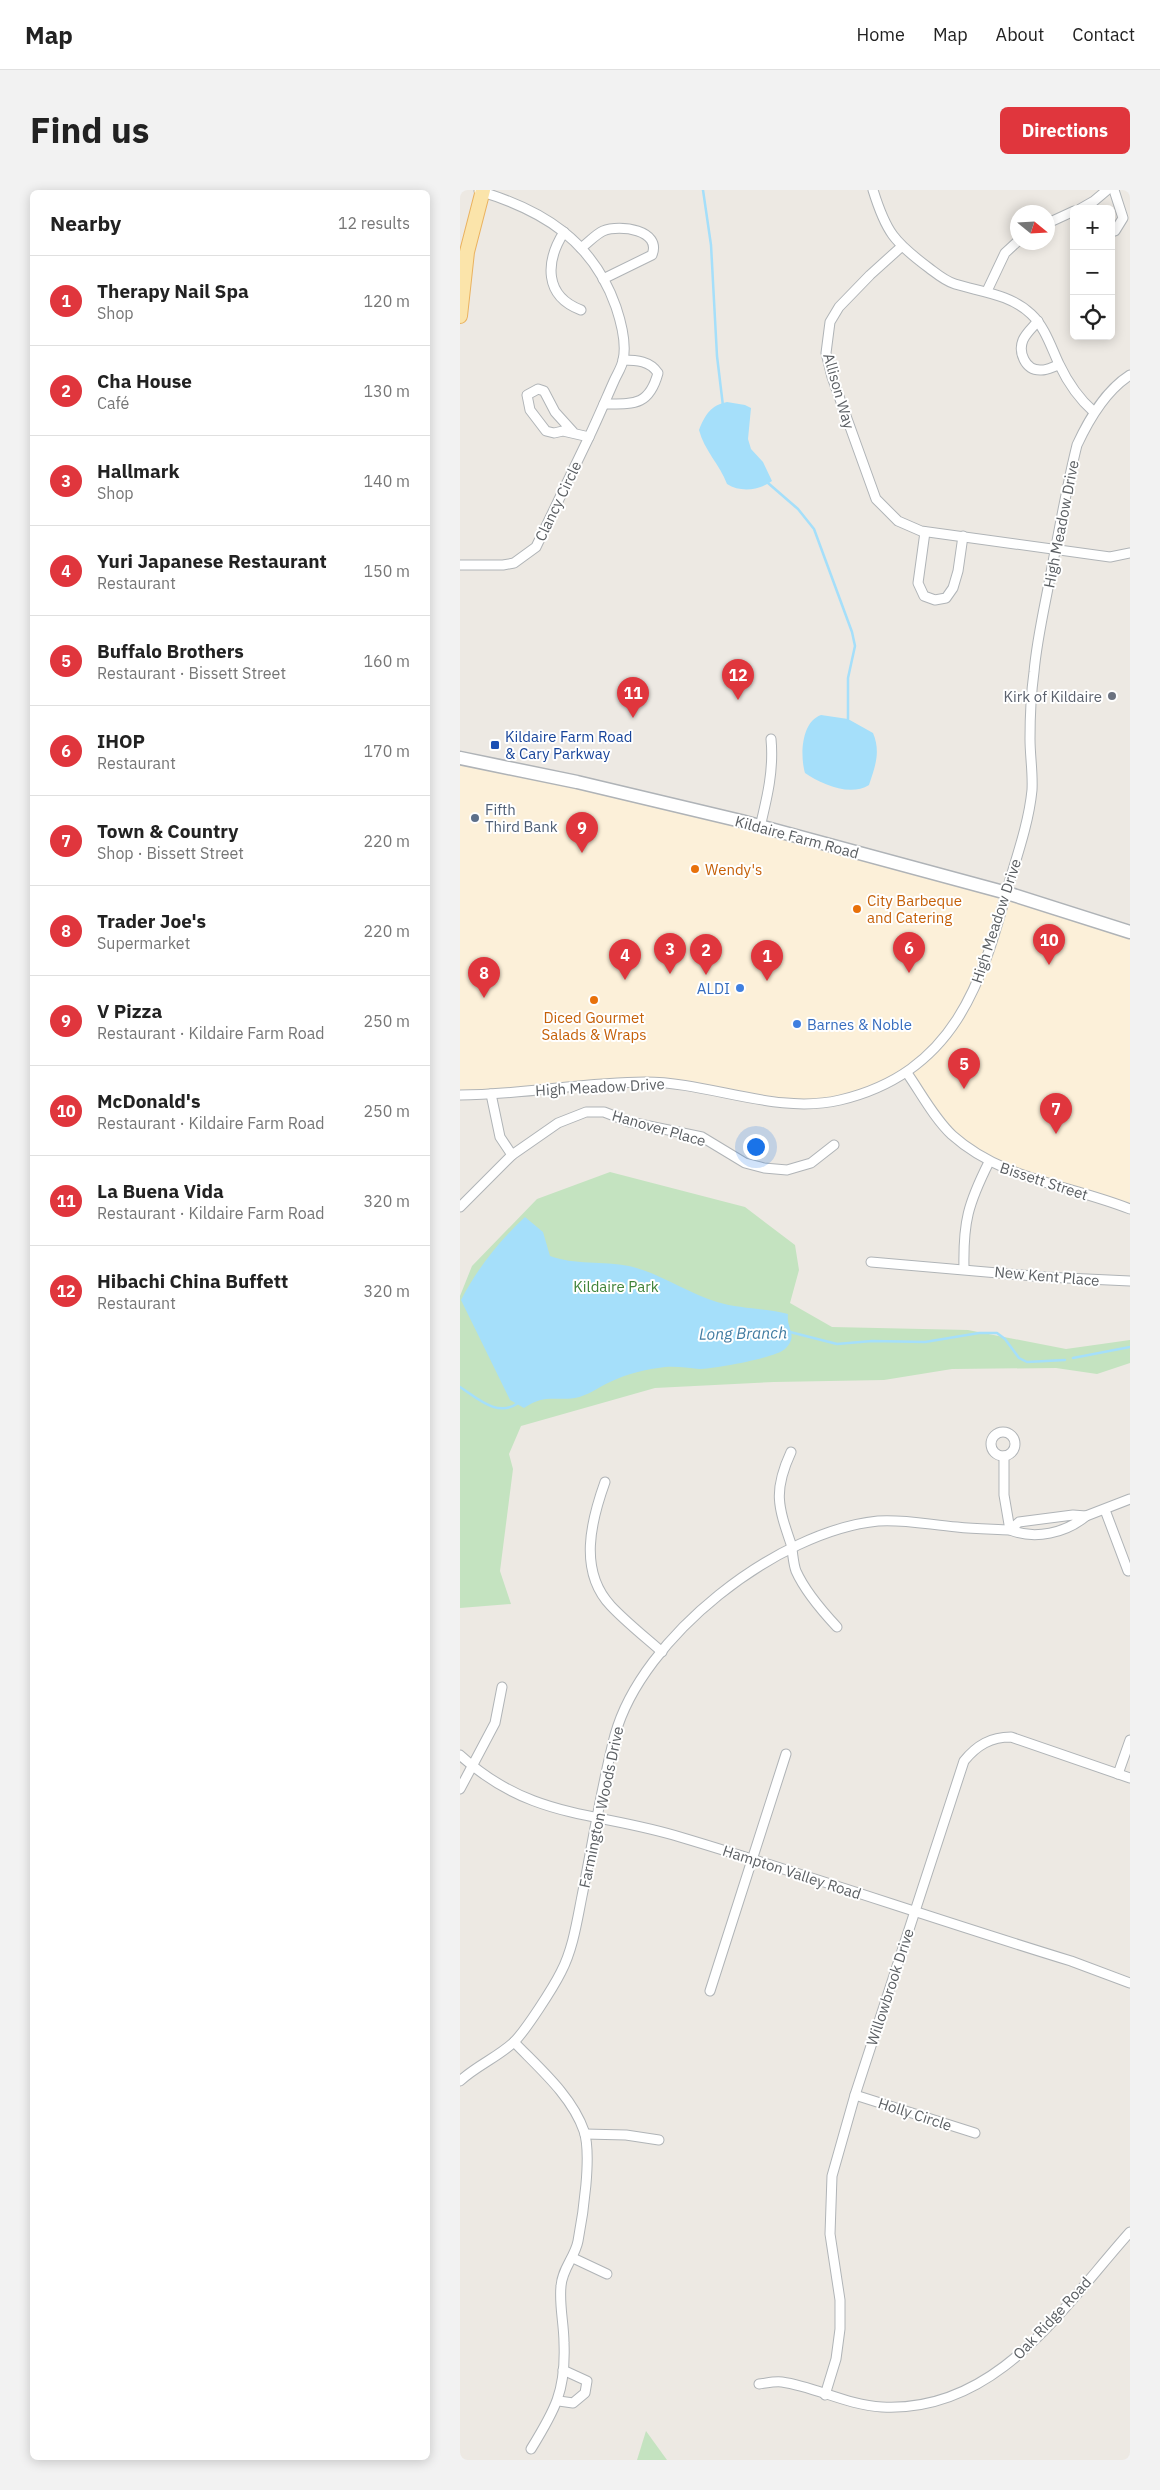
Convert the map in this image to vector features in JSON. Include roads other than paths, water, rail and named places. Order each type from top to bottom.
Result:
[{"type":"main road","points":[[460,316],[466,252],[480,191]]},
{"type":"main road","name":"Kildaire Farm Road","points":[[460,758],[577,782],[760,827],[1007,893],[1130,932]]},
{"type":"street","points":[[873,190],[885,223],[901,247],[947,280],[987,290],[1024,308],[1038,321],[1059,364],[1079,398],[1094,412]]},
{"type":"street","points":[[1088,205],[1105,194],[1107,190]]},
{"type":"street","points":[[1114,190],[1123,218],[1115,231]]},
{"type":"street","name":"Clancy Circle","points":[[460,565],[503,565],[520,560],[536,546],[589,437],[623,360],[620,320],[603,279],[581,248],[564,232],[532,210],[480,191]]},
{"type":"street","points":[[1055,220],[1070,213]]},
{"type":"street","points":[[581,248],[603,231],[619,228],[640,232],[653,242],[655,249],[652,255],[603,279]]},
{"type":"street","points":[[564,232],[552,261],[551,282],[563,300],[571,307],[581,310]]},
{"type":"street","name":"Allison Way","points":[[901,247],[839,307],[830,322],[826,352],[832,377],[876,499],[898,521],[925,532],[1110,557],[1130,553]]},
{"type":"street","points":[[987,290],[1005,253],[1010,248]]},
{"type":"street","points":[[1038,321],[1023,341],[1022,352],[1024,361],[1032,368],[1040,371],[1059,364]]},
{"type":"street","points":[[604,404],[635,404],[650,393],[656,382],[658,373],[654,367],[647,363],[623,360]]},
{"type":"street","name":"High Meadow Drive","points":[[460,1095],[646,1082],[700,1087],[775,1101],[811,1104],[857,1095],[907,1073],[941,1044],[965,1006],[988,956],[1030,807],[1032,788],[1030,740],[1034,671],[1077,445],[1094,412],[1107,395],[1130,375]]},
{"type":"street","points":[[574,433],[555,412],[544,391],[538,389],[528,395],[530,410],[546,431],[574,433],[589,437]]},
{"type":"street","points":[[925,532],[918,583],[924,596],[935,600],[946,598],[953,588],[963,536]]},
{"type":"street","points":[[760,827],[769,793],[773,759],[771,739]]},
{"type":"street","name":"Bissett Street","points":[[907,1073],[952,1134],[989,1162],[1009,1171],[1130,1209]]},
{"type":"street","points":[[491,1094],[500,1137],[512,1155]]},
{"type":"street","name":"Hanover Place","points":[[460,1207],[512,1155],[558,1123],[586,1112],[604,1112],[630,1122],[702,1137],[746,1163],[764,1168],[787,1170],[811,1163],[834,1145]]},
{"type":"street","points":[[964,1268],[966,1215],[974,1190],[989,1162]]},
{"type":"street","name":"New Kent Place","points":[[871,1262],[964,1268],[1045,1277],[1130,1281]]},
{"type":"street","points":[[791,1452],[781,1474],[778,1499],[781,1517],[792,1548],[796,1570],[837,1627]]},
{"type":"street","points":[[1004,1456],[1004,1496],[1010,1530]]},
{"type":"street","points":[[605,1482],[590,1534],[590,1557],[598,1584],[610,1605],[662,1652]]},
{"type":"street","name":"Farmington Woods Drive","points":[[1010,1530],[1019,1522],[1073,1515],[1086,1516],[1130,1499]]},
{"type":"street","points":[[1105,1510],[1128,1572]]},
{"type":"street","name":"Farmington Woods Drive","points":[[460,2081],[514,2042],[551,1988],[567,1959],[575,1932],[612,1747],[622,1716],[636,1688],[662,1652],[699,1611],[720,1592],[792,1548],[831,1533],[877,1522],[1010,1530],[1020,1534],[1033,1535],[1074,1526],[1086,1516]]},
{"type":"street","points":[[460,1789],[495,1723],[502,1687]]},
{"type":"street","name":"Willowbrook Drive","points":[[825,2395],[836,2359],[840,2329],[840,2300],[830,2234],[830,2193],[836,2159],[914,1911],[964,1761],[978,1746],[994,1738],[1019,1739],[1130,1778]]},
{"type":"street","points":[[1118,1774],[1130,1740]]},
{"type":"street","points":[[710,1991],[786,1754]]},
{"type":"street","name":"Hampton Valley Road","points":[[460,1755],[473,1766],[521,1797],[549,1807],[672,1834],[1071,1961],[1130,1984]]},
{"type":"street","points":[[514,2042],[558,2089],[580,2122],[585,2134],[587,2157],[579,2236],[573,2258],[562,2274],[564,2343],[559,2401],[531,2449]]},
{"type":"street","name":"Holly Circle","points":[[855,2095],[975,2133]]},
{"type":"street","points":[[585,2134],[626,2134],[659,2140]]},
{"type":"street","name":"Oak Ridge Road","points":[[759,2384],[782,2382],[866,2405],[896,2407],[942,2400],[976,2386],[995,2375],[1031,2344],[1130,2232]]},
{"type":"street","points":[[573,2258],[607,2274]]},
{"type":"street","points":[[559,2401],[573,2403],[586,2393],[587,2381],[563,2370]]},
{"type":"water","points":[[727,402],[751,408],[748,439],[751,449],[763,462],[772,481],[762,487],[738,489],[727,484],[701,437],[699,430],[706,415],[721,403]]},
{"type":"water","points":[[821,715],[848,719],[873,733],[877,753],[869,785],[853,790],[836,788],[805,773],[803,749],[806,732],[814,719]]},
{"type":"water","points":[[525,1217],[543,1232],[550,1256],[569,1261],[629,1266],[652,1273],[695,1294],[717,1302],[788,1314],[791,1340],[785,1349],[769,1356],[707,1369],[665,1367],[644,1371],[616,1379],[579,1397],[543,1399],[524,1408],[510,1400],[461,1300],[489,1256]]},
{"type":"waterway","points":[[703,190],[711,245],[717,356],[723,406]]},
{"type":"waterway","points":[[768,483],[798,509],[814,529],[852,632],[855,646],[848,678],[848,719]]},
{"type":"waterway","name":"Long Branch","points":[[790,1332],[837,1344],[872,1341],[925,1342],[979,1333],[997,1333],[1005,1339],[1019,1358],[1027,1362],[1065,1360]]},
{"type":"waterway","name":"Long Branch","points":[[1073,1358],[1130,1347]]},
{"type":"waterway","name":"Long Branch","points":[[460,1387],[481,1401],[495,1407],[510,1407],[518,1403]]},
{"type":"place","name":"Kirk of Kildaire","points":[[1112,696]]},
{"type":"place","name":"Hibachi China Buffett","points":[[738,700]]},
{"type":"place","name":"La Buena Vida","points":[[633,718]]},
{"type":"place","name":"Kildaire Farm Road & Cary Parkway","points":[[495,745]]},
{"type":"place","name":"Fifth Third Bank","points":[[475,818]]},
{"type":"place","name":"V Pizza","points":[[582,853]]},
{"type":"place","name":"Wendy's","points":[[695,869]]},
{"type":"place","name":"City Barbeque and Catering","points":[[857,909]]},
{"type":"place","name":"McDonald's","points":[[1049,965]]},
{"type":"place","name":"IHOP","points":[[909,973]]},
{"type":"place","name":"Hallmark","points":[[670,974]]},
{"type":"place","name":"Cha House","points":[[706,975]]},
{"type":"place","name":"Yuri Japanese Restaurant","points":[[625,980]]},
{"type":"place","name":"Therapy Nail Spa","points":[[767,981]]},
{"type":"place","name":"ALDI","points":[[740,988]]},
{"type":"place","name":"Trader Joe's","points":[[484,998]]},
{"type":"place","name":"Diced Gourmet Salads & Wraps","points":[[594,1000]]},
{"type":"place","name":"Barnes & Noble","points":[[797,1024]]},
{"type":"place","name":"Buffalo Brothers","points":[[964,1089]]},
{"type":"place","name":"Town & Country","points":[[1056,1134]]},
{"type":"park label","name":"Kildaire Park","points":[[616,1286]]}]
